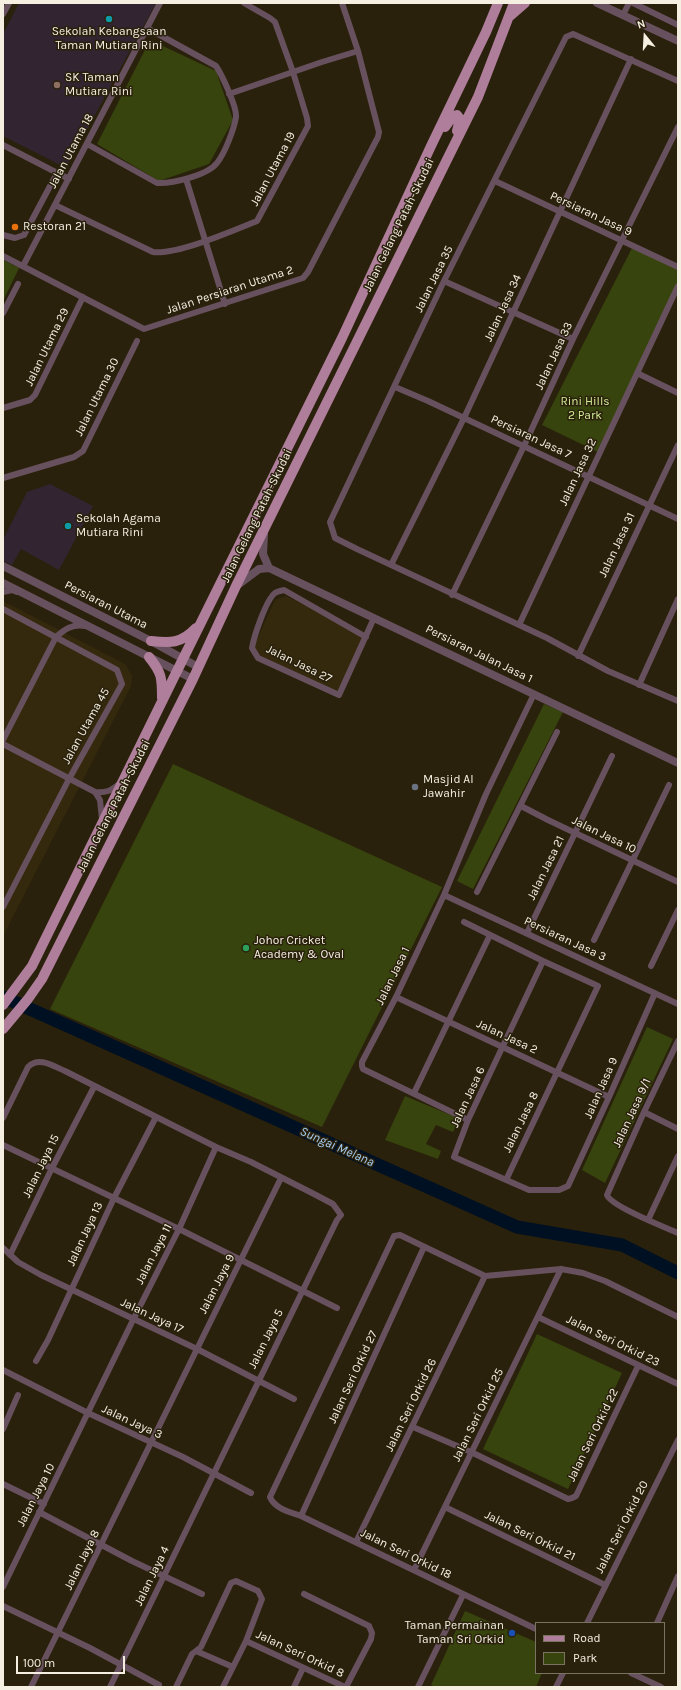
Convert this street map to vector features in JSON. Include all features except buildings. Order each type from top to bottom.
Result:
[{"type":"main road","name":"Jalan Gelang Patah-Skudai","points":[[3,1005],[32,966],[345,332],[431,146],[486,32],[498,3]]},
{"type":"main road","name":"Jalan Gelang Patah-Skudai","points":[[3,1029],[28,999],[42,979],[193,679],[236,586],[478,97],[510,17],[514,3]]},
{"type":"main road","points":[[510,17],[525,3]]},
{"type":"main road","points":[[431,146],[453,116],[457,115],[460,119],[450,153]]},
{"type":"main road","points":[[151,641],[170,643],[184,639],[202,621]]},
{"type":"main road","points":[[149,657],[159,670],[162,681],[162,702]]},
{"type":"street","points":[[3,14],[9,3]]},
{"type":"street","name":"Jalan Utama 18","points":[[23,266],[160,3]]},
{"type":"street","name":"Jalan Utama 19","points":[[55,205],[153,252],[161,253],[206,241],[257,221],[308,126],[293,72],[275,22],[244,3]]},
{"type":"street","name":"Jalan Persiaran Utama 2","points":[[3,256],[144,329],[303,278],[308,272],[378,137],[379,126],[358,51],[342,3]]},
{"type":"street","points":[[597,3],[678,40]]},
{"type":"street","points":[[623,15],[629,3]]},
{"type":"street","points":[[633,3],[678,24]]},
{"type":"street","points":[[87,144],[157,183],[166,184],[186,179],[213,167],[218,162],[226,146],[236,116],[223,76],[216,66],[147,28]]},
{"type":"street","name":"Jalan Jasa 35","points":[[391,565],[335,538],[330,522],[444,281],[495,182],[566,37],[573,34],[631,59]]},
{"type":"street","points":[[229,94],[358,51]]},
{"type":"street","points":[[631,59],[678,81]]},
{"type":"street","name":"Jalan Jasa 34","points":[[391,565],[464,418],[631,59]]},
{"type":"street","name":"Jalan Jasa 33","points":[[452,595],[574,339],[678,127]]},
{"type":"street","points":[[3,145],[69,179]]},
{"type":"street","points":[[3,235],[16,238],[24,235],[57,173]]},
{"type":"street","points":[[186,179],[225,304]]},
{"type":"street","name":"Persiaran Jasa 9","points":[[495,182],[678,267]]},
{"type":"street","points":[[444,281],[574,339]]},
{"type":"street","points":[[3,313],[18,284]]},
{"type":"street","name":"Jalan Jasa 32","points":[[519,625],[678,286]]},
{"type":"street","name":"Jalan Utama 29","points":[[3,408],[30,400],[35,396],[83,298]]},
{"type":"street","name":"Jalan Utama 30","points":[[3,478],[74,457],[83,451],[137,341]]},
{"type":"street","points":[[637,373],[678,393]]},
{"type":"street","name":"Persiaran Jasa 7","points":[[395,387],[678,519]]},
{"type":"street","name":"Jalan Jasa 31","points":[[578,656],[648,505],[678,445]]},
{"type":"street","points":[[236,586],[249,574],[259,569],[269,568],[263,554],[265,529]]},
{"type":"street","points":[[391,565],[452,595],[547,638],[578,656],[639,686],[678,701]]},
{"type":"street","name":"Persiaran Utama","points":[[3,566],[151,641],[198,667]]},
{"type":"street","name":"Persiaran Jalan Jasa 1","points":[[269,568],[678,763]]},
{"type":"street","points":[[3,584],[193,679]]},
{"type":"street","points":[[3,592],[12,590],[22,593]]},
{"type":"street","name":"Jalan Jasa 27","points":[[284,590],[366,637],[339,696],[258,658],[252,648],[254,634],[271,597],[276,592],[284,590]]},
{"type":"street","points":[[639,686],[678,599]]},
{"type":"street","name":"Jalan Utama 45","points":[[3,609],[117,670],[122,684],[3,907]]},
{"type":"street","points":[[366,637],[374,618]]},
{"type":"street","points":[[3,740],[56,637],[64,630],[77,625],[92,628]]},
{"type":"street","name":"Jalan Jasa 1","points":[[414,1093],[364,1069],[362,1062],[396,997],[444,894],[486,794],[534,694]]},
{"type":"street","points":[[477,892],[557,732]]},
{"type":"street","points":[[3,744],[95,792],[106,793],[113,789],[124,778]]},
{"type":"street","name":"Jalan Jasa 21","points":[[527,933],[612,756]]},
{"type":"street","points":[[594,940],[669,786]]},
{"type":"street","points":[[95,792],[100,800],[102,824]]},
{"type":"street","name":"Jalan Jasa 10","points":[[521,806],[575,834],[678,882]]},
{"type":"street","name":"Persiaran Jasa 3","points":[[444,894],[678,1004]]},
{"type":"street","points":[[651,966],[678,910]]},
{"type":"street","points":[[464,922],[543,961]]},
{"type":"street","points":[[468,1120],[414,1093],[490,935]]},
{"type":"street","name":"Jalan Jasa 8","points":[[506,1180],[598,986],[543,961]]},
{"type":"street","name":"Jalan Jasa 6","points":[[506,1180],[454,1157],[468,1120],[504,1048],[543,961]]},
{"type":"street","name":"Jalan Jasa 9","points":[[506,1180],[529,1190],[564,1189],[568,1186],[655,993]]},
{"type":"street","name":"Jalan Jasa 2","points":[[396,997],[609,1097]]},
{"type":"street","name":"Jalan Jasa 9/1","points":[[648,1220],[608,1199],[607,1195],[678,1041]]},
{"type":"street","points":[[3,1118],[28,1067],[32,1063],[43,1062],[65,1071],[94,1087],[216,1147],[251,1162],[281,1178]]},
{"type":"street","name":"Jalan Jaya 15","points":[[10,1255],[52,1168],[94,1087]]},
{"type":"street","points":[[644,1112],[678,1129]]},
{"type":"street","name":"Jalan Jaya 13","points":[[36,1361],[114,1198],[156,1117]]},
{"type":"street","points":[[3,1145],[179,1229],[338,1308]]},
{"type":"street","name":"Jalan Jaya 11","points":[[88,1413],[179,1229],[216,1147]]},
{"type":"street","points":[[678,1156],[648,1220],[678,1233]]},
{"type":"street","name":"Jalan Jaya 5","points":[[214,1473],[302,1290],[341,1215],[336,1207],[331,1203],[281,1178]]},
{"type":"street","name":"Jalan Jaya 9","points":[[151,1443],[281,1178]]},
{"type":"street","name":"Jalan Seri Orkid 18","points":[[424,1247],[400,1235],[394,1236],[270,1497],[272,1503],[280,1508],[301,1516],[414,1570],[462,1595],[535,1629]]},
{"type":"street","points":[[424,1247],[485,1276],[561,1269],[583,1273],[605,1281],[678,1317]]},
{"type":"street","name":"Jalan Seri Orkid 27","points":[[301,1516],[424,1247]]},
{"type":"street","name":"Jalan Jaya 17","points":[[3,1248],[10,1255],[41,1275],[71,1288],[133,1320],[197,1349],[294,1399]]},
{"type":"street","name":"Jalan Seri Orkid 25","points":[[414,1570],[561,1269]]},
{"type":"street","name":"Jalan Seri Orkid 26","points":[[356,1542],[485,1276]]},
{"type":"street","name":"Jalan Seri Orkid 23","points":[[538,1317],[678,1384]]},
{"type":"street","name":"Jalan Seri Orkid 22","points":[[413,1427],[471,1452],[568,1499],[572,1498],[576,1496],[638,1366]]},
{"type":"street","name":"Jalan Jaya 3","points":[[3,1370],[88,1413],[183,1457],[251,1493]]},
{"type":"street","points":[[3,1429],[18,1395]]},
{"type":"street","name":"Jalan Jaya 10","points":[[3,1586],[88,1413]]},
{"type":"street","name":"Jalan Seri Orkid 20","points":[[587,1622],[678,1440]]},
{"type":"street","name":"Jalan Jaya 8","points":[[31,1687],[151,1443]]},
{"type":"street","name":"Jalan Jaya 4","points":[[110,1687],[214,1473]]},
{"type":"street","points":[[3,1484],[44,1504]]},
{"type":"street","name":"Jalan Seri Orkid 21","points":[[445,1507],[605,1585]]},
{"type":"street","points":[[39,1512],[202,1594]]},
{"type":"street","points":[[656,1622],[678,1576]]},
{"type":"street","points":[[176,1687],[192,1654],[201,1647],[233,1582],[236,1581],[258,1591],[262,1599],[246,1640],[223,1687]]},
{"type":"street","points":[[304,1594],[369,1626],[371,1629],[371,1639],[346,1687]]},
{"type":"street","points":[[418,1687],[462,1595]]},
{"type":"street","points":[[3,1606],[58,1632],[159,1685]]},
{"type":"street","name":"Jalan Seri Orkid 8","points":[[246,1640],[346,1687]]},
{"type":"street","points":[[196,1651],[233,1667]]},
{"type":"street","points":[[294,1687],[303,1668]]},
{"type":"street","points":[[556,1687],[562,1674]]},
{"type":"street","points":[[635,1674],[661,1687]]},
{"type":"shaded area","name":"SK Taman Mutiara Rini","points":[[19,3],[156,3],[66,168],[3,136],[3,34]]},
{"type":"shaded area","points":[[50,484],[93,506],[59,570],[21,549],[12,565],[3,561],[3,540],[27,492]]},
{"type":"shaded area","points":[[286,596],[360,633],[364,640],[337,692],[259,655],[254,646],[275,600]]},
{"type":"shaded area","points":[[3,601],[125,664],[132,676],[131,686],[3,936]]},
{"type":"green space","points":[[150,40],[216,71],[233,120],[209,164],[159,181],[97,144]]},
{"type":"green space","name":"Rini Hills 2 Park","points":[[632,248],[678,269],[678,291],[598,452],[542,425]]},
{"type":"green space","points":[[3,260],[19,268],[3,301]]},
{"type":"green space","points":[[544,704],[563,712],[473,889],[457,881]]},
{"type":"green space","name":"Johor Cricket Academy & Oval","points":[[173,764],[442,887],[322,1127],[50,1009]]},
{"type":"green space","points":[[647,1027],[673,1039],[605,1183],[582,1170]]},
{"type":"green space","points":[[405,1096],[460,1119],[453,1132],[436,1125],[426,1144],[441,1151],[438,1159],[385,1140]]},
{"type":"green space","points":[[537,1334],[622,1373],[568,1489],[483,1449]]},
{"type":"green space","points":[[465,1611],[535,1642],[535,1674],[542,1674],[536,1687],[435,1687],[431,1685]]},
{"type":"waterway","name":"Sungai Melana","points":[[3,997],[517,1227],[622,1245],[678,1273]]},
{"type":"place","name":"Sekolah Kebangsaan Taman Mutiara Rini","points":[[109,19]]},
{"type":"place","name":"SK Taman Mutiara Rini","points":[[57,85]]},
{"type":"place","name":"Restoran 21","points":[[15,227]]},
{"type":"place","name":"Sekolah Agama Mutiara Rini","points":[[68,526]]},
{"type":"place","name":"Masjid Al Jawahir","points":[[415,787]]},
{"type":"place","name":"Johor Cricket Academy & Oval","points":[[246,948]]},
{"type":"place","name":"Taman Permainan Taman Sri Orkid","points":[[512,1633]]}]
